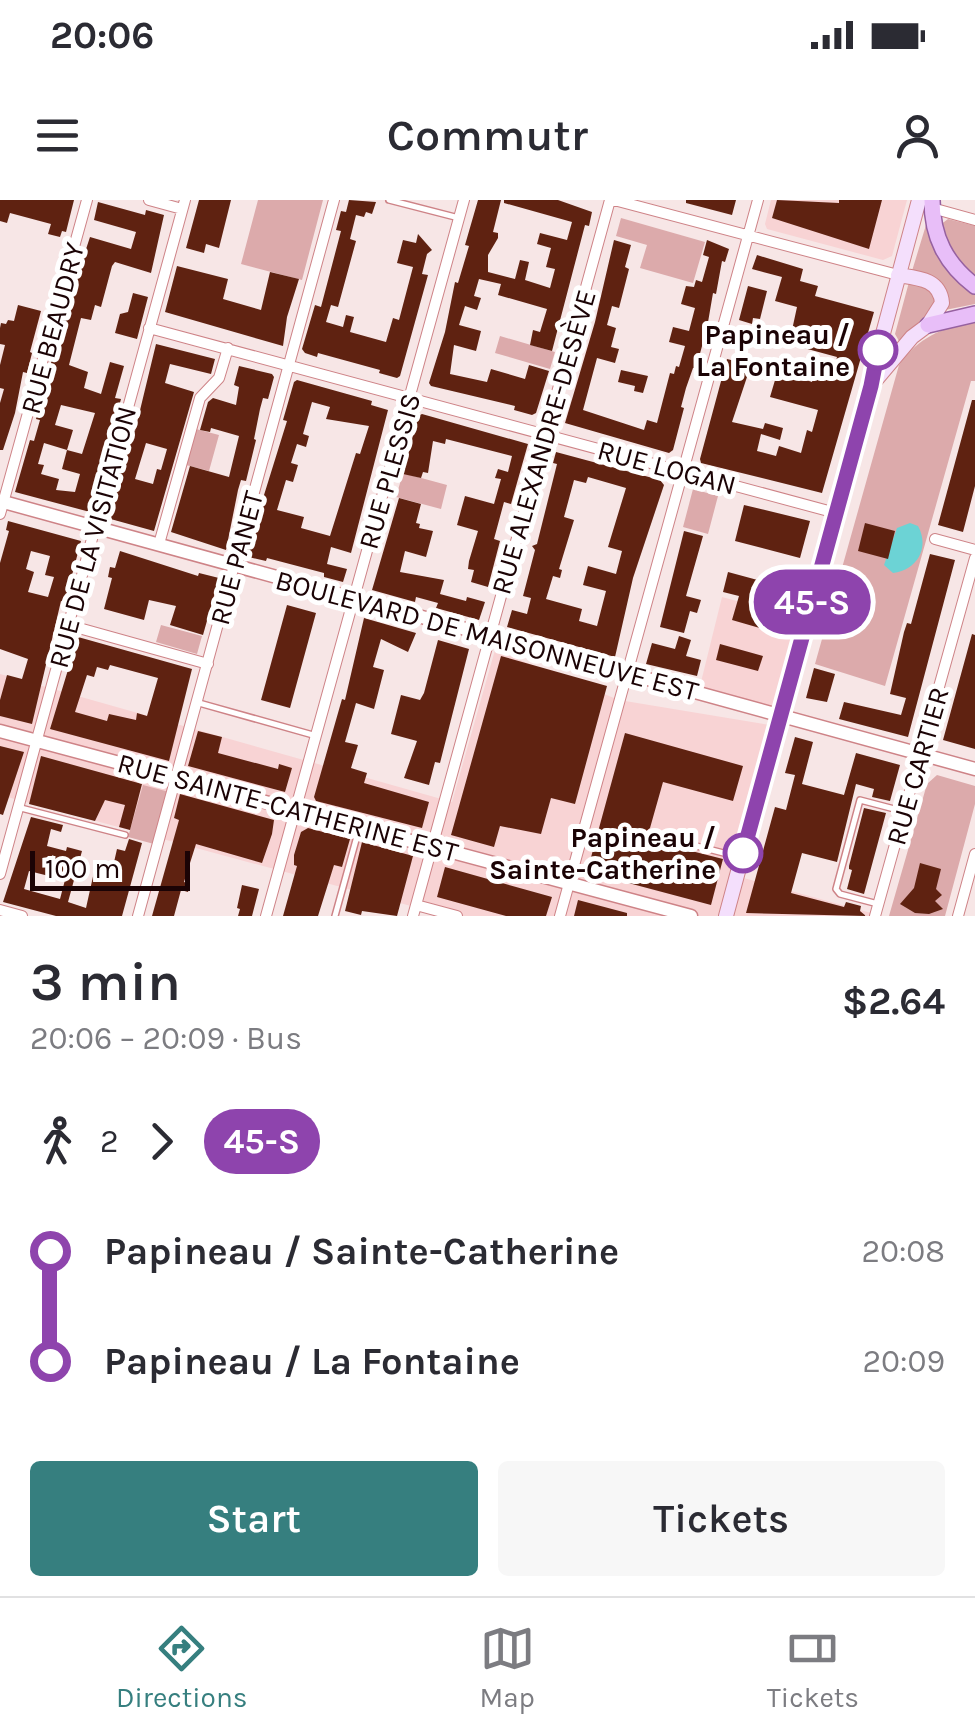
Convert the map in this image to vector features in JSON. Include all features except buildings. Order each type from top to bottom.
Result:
[{"type":"main road","points":[[726,916],[898,275],[927,203]]},
{"type":"main road","points":[[927,203],[948,262],[975,286]]},
{"type":"main road","points":[[871,386],[897,353],[928,326],[942,303],[938,288],[931,282],[898,275]]},
{"type":"main road","points":[[928,326],[975,314]]},
{"type":"street","name":"RUE BEAUDRY","points":[[1,506],[87,200]]},
{"type":"street","points":[[149,200],[184,205]]},
{"type":"street","name":"RUE PANET","points":[[138,916],[334,200]]},
{"type":"street","name":"RUE PLESSIS","points":[[266,916],[464,200]]},
{"type":"street","points":[[612,200],[898,275]]},
{"type":"street","name":"RUE ALEXANDRE-DESÈVE","points":[[414,911],[612,200]]},
{"type":"street","points":[[560,916],[758,200]]},
{"type":"street","points":[[927,203],[975,220]]},
{"type":"street","name":"RUE DE LA VISITATION","points":[[0,874],[184,205]]},
{"type":"street","name":"RUE LOGAN","points":[[149,328],[836,513]]},
{"type":"street","points":[[159,544],[200,398],[219,378],[228,348]]},
{"type":"street","name":"BOULEVARD DE MAISONNEUVE EST","points":[[1,506],[96,526],[975,769]]},
{"type":"street","points":[[936,539],[975,550]]},
{"type":"street","name":"RUE CARTIER","points":[[877,910],[975,558]]},
{"type":"street","points":[[68,625],[208,664]]},
{"type":"street","name":"RUE SAINTE-CATHERINE EST","points":[[0,731],[691,916]]},
{"type":"street","points":[[958,916],[975,854]]},
{"type":"street","points":[[0,910],[22,916]]},
{"type":"street","points":[[414,911],[457,916]]},
{"type":"lane","points":[[389,200],[459,218]]},
{"type":"lane","points":[[196,702],[316,736]]},
{"type":"lane","points":[[877,910],[836,889],[855,818],[860,800],[904,811]]},
{"type":"lane","points":[[18,807],[125,834]]},
{"type":"lane","points":[[334,916],[360,826]]},
{"type":"lane","points":[[650,834],[742,858]]},
{"type":"shaded area","points":[[258,200],[323,200],[302,280],[241,264]]},
{"type":"shaded area","points":[[771,200],[907,200],[892,256],[883,260],[767,229]]},
{"type":"shaded area","points":[[621,218],[705,242],[693,283],[640,268],[647,245],[616,236]]},
{"type":"shaded area","points":[[948,219],[975,226],[975,277],[955,257],[940,225]]},
{"type":"shaded area","points":[[926,225],[944,263],[975,292],[975,304],[945,310],[947,294],[941,283],[912,271]]},
{"type":"shaded area","points":[[909,282],[931,291],[935,303],[931,312],[899,341],[895,334]]},
{"type":"shaded area","points":[[975,322],[975,381],[971,381],[885,686],[815,664],[899,365],[932,335]]},
{"type":"shaded area","points":[[500,336],[555,352],[550,369],[495,353]]},
{"type":"shaded area","points":[[196,429],[219,435],[209,471],[186,465]]},
{"type":"shaded area","points":[[403,473],[447,485],[441,509],[396,497]]},
{"type":"shaded area","points":[[693,489],[718,496],[708,534],[683,527]]},
{"type":"shaded area","points":[[722,597],[798,618],[775,707],[700,686]]},
{"type":"shaded area","points":[[161,625],[202,636],[197,654],[156,642]]},
{"type":"shaded area","points":[[495,650],[619,700],[770,725],[729,874],[882,916],[448,916],[0,795],[0,674],[452,802]]},
{"type":"shaded area","points":[[937,775],[975,786],[975,804],[945,916],[889,916],[927,784]]},
{"type":"shaded area","points":[[143,785],[169,792],[154,844],[128,837]]},
{"type":"water","points":[[910,523],[918,526],[922,550],[915,563],[893,573],[884,565],[897,528]]},
{"type":"bus line","name":"45-S","points":[[743,853],[878,350]]},
{"type":"place","name":"Papineau / La Fontaine","points":[[878,350]]},
{"type":"place","name":"Papineau / Sainte-Catherine","points":[[743,853]]}]
